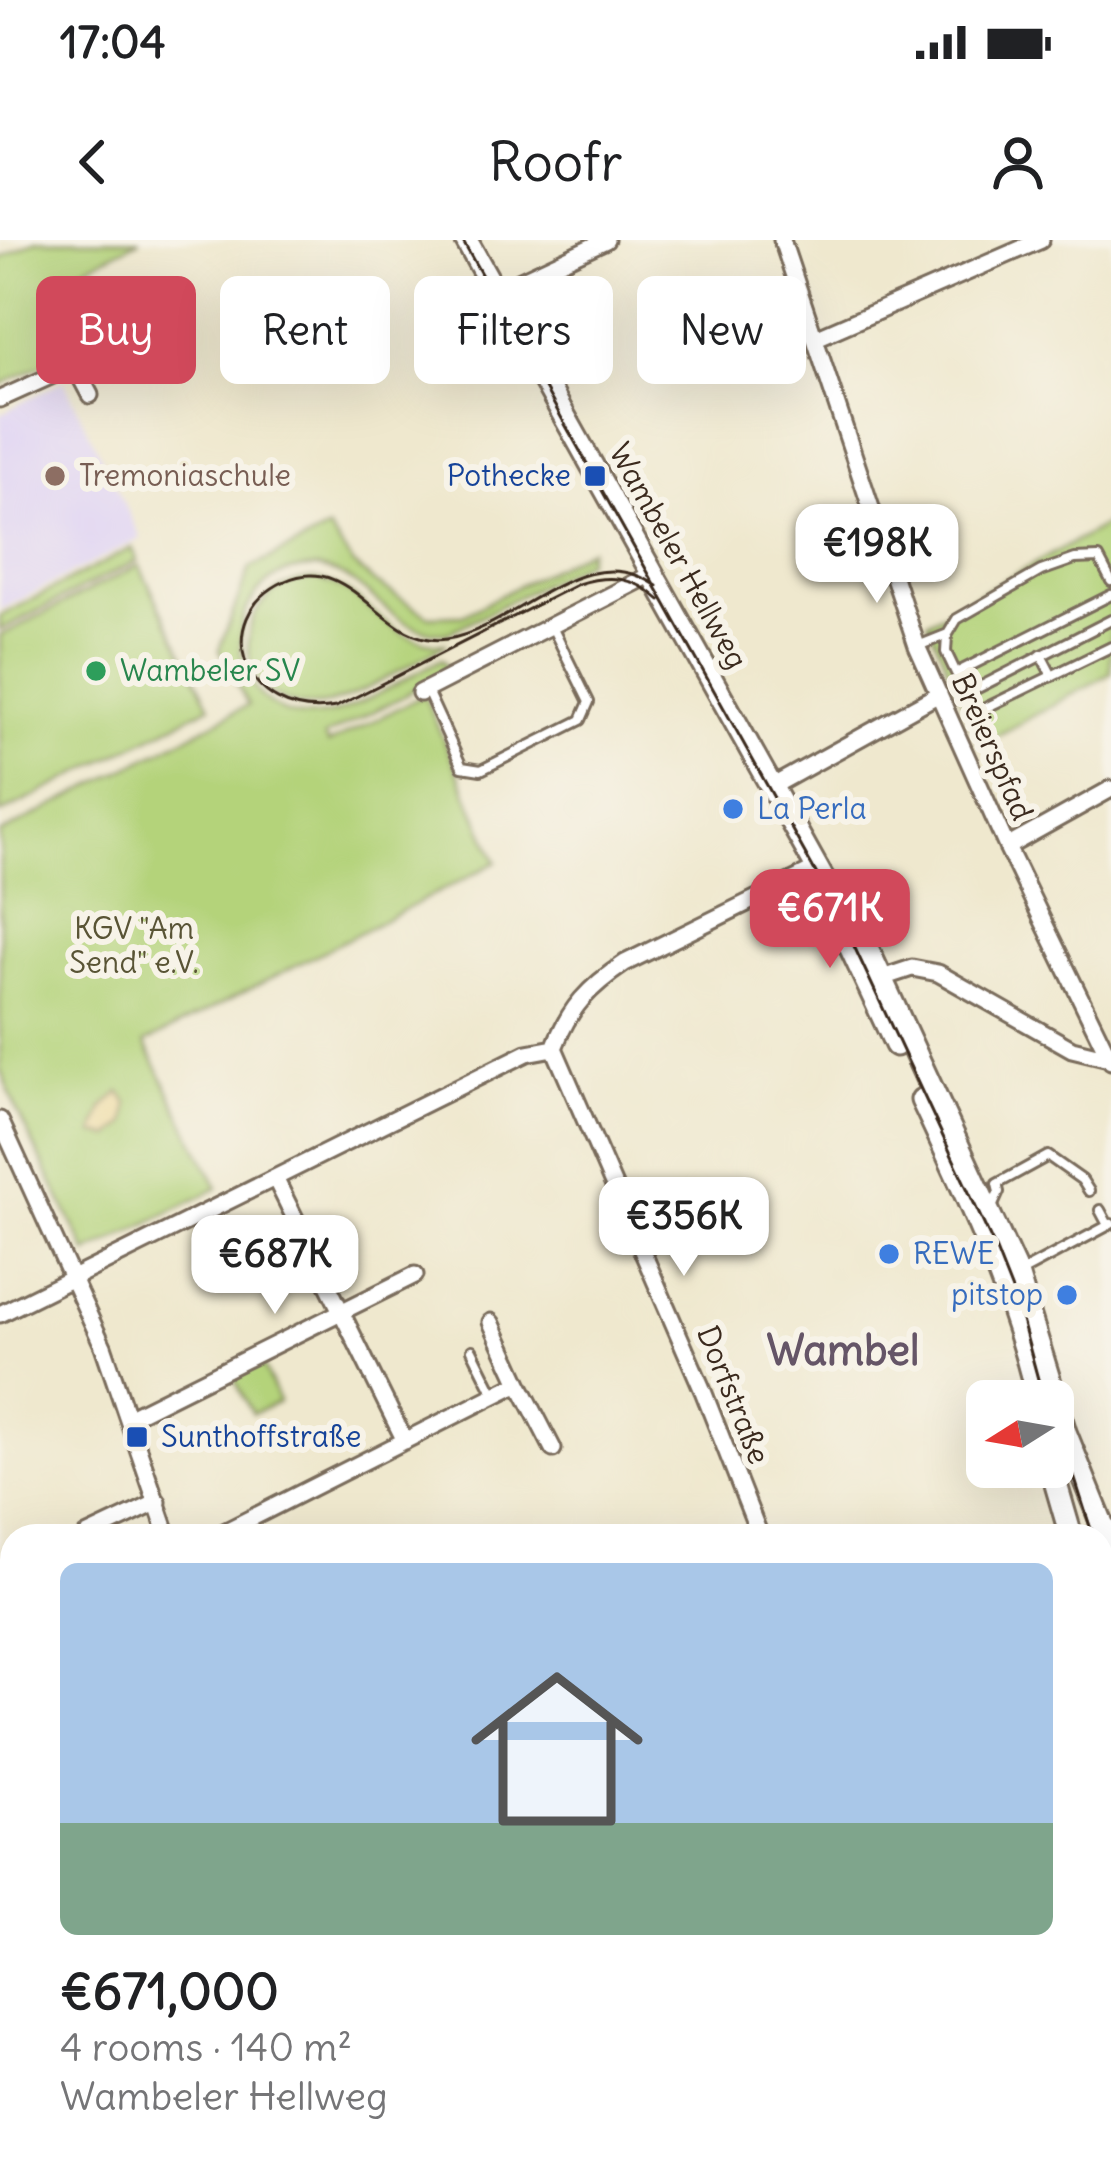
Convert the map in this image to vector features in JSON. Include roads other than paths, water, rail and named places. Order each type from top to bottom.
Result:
[{"type":"main road","name":"Wambeler Hellweg","points":[[466,240],[486,276]]},
{"type":"main road","name":"Wambeler Hellweg","points":[[547,384],[836,902],[857,928],[1017,1274],[1065,1432],[1102,1524]]},
{"type":"main road","name":"Wambeler Hellweg","points":[[836,902],[841,927],[992,1253],[1032,1380]]},
{"type":"main road","points":[[1057,1488],[1068,1524]]},
{"type":"street","points":[[529,276],[605,240]]},
{"type":"street","name":"Breierspfad","points":[[782,240],[917,646],[1110,1060]]},
{"type":"street","points":[[816,338],[1041,240]]},
{"type":"street","points":[[0,399],[36,382]]},
{"type":"street","points":[[84,384],[90,395]]},
{"type":"street","points":[[423,691],[653,573]]},
{"type":"street","points":[[773,787],[939,694]]},
{"type":"street","points":[[1007,847],[1111,789]]},
{"type":"street","points":[[0,1314],[527,1053],[554,1048],[579,998],[600,980],[625,963],[818,868]]},
{"type":"street","points":[[881,978],[912,968],[938,973],[1072,1049],[1110,1060]]},
{"type":"street","name":"Dorfstraße","points":[[554,1048],[703,1390],[755,1524]]},
{"type":"street","points":[[0,1120],[73,1277],[130,1418],[164,1524]]},
{"type":"street","points":[[275,1178],[405,1441]]},
{"type":"street","points":[[130,1418],[415,1275]]},
{"type":"street","points":[[491,1322],[553,1449]]},
{"type":"street","points":[[240,1524],[520,1383]]},
{"type":"street","points":[[111,1524],[158,1502]]},
{"type":"lane","points":[[1100,558],[1111,581]]},
{"type":"lane","points":[[1111,559],[1075,559],[1041,571],[957,619],[947,634],[946,652],[975,712],[1111,647]]},
{"type":"lane","points":[[956,673],[1111,595]]},
{"type":"lane","points":[[966,694],[1111,620]]},
{"type":"lane","points":[[423,691],[462,767],[481,770],[581,720],[590,702],[551,625]]},
{"type":"lane","points":[[917,646],[947,634]]},
{"type":"lane","points":[[1041,655],[1052,676]]},
{"type":"lane","points":[[991,1212],[999,1192],[997,1184],[1048,1156],[1082,1180],[1089,1191]]},
{"type":"lane","points":[[1017,1274],[1109,1224],[1100,1210]]},
{"type":"lane","points":[[472,1350],[495,1395]]},
{"type":"tram line","points":[[462,240],[839,914],[995,1248],[1018,1306],[1038,1380]]},
{"type":"tram line","points":[[657,586],[630,573],[604,571],[577,577],[499,619],[447,639],[424,638],[404,630],[349,588],[330,578],[309,575],[285,581],[261,597],[247,618],[242,641],[246,664],[258,684],[278,699],[304,708],[336,707],[578,584],[622,580],[660,600]]},
{"type":"tram line","points":[[1074,1476],[1089,1524]]},
{"type":"place","name":"Tremoniaschule","points":[[55,476]]},
{"type":"place","name":"Pothecke","points":[[595,476]]},
{"type":"place","name":"Wambeler SV","points":[[96,671]]},
{"type":"place","name":"La Perla","points":[[733,809]]},
{"type":"place","name":"REWE","points":[[889,1254]]},
{"type":"place","name":"pitstop","points":[[1067,1295]]},
{"type":"place","name":"Sunthoffstraße","points":[[137,1437]]},
{"type":"district","name":"Wambel","points":[[843,1350]]},
{"type":"park label","name":"KGV \"Am Send\" e.V.","points":[[134,946]]}]
